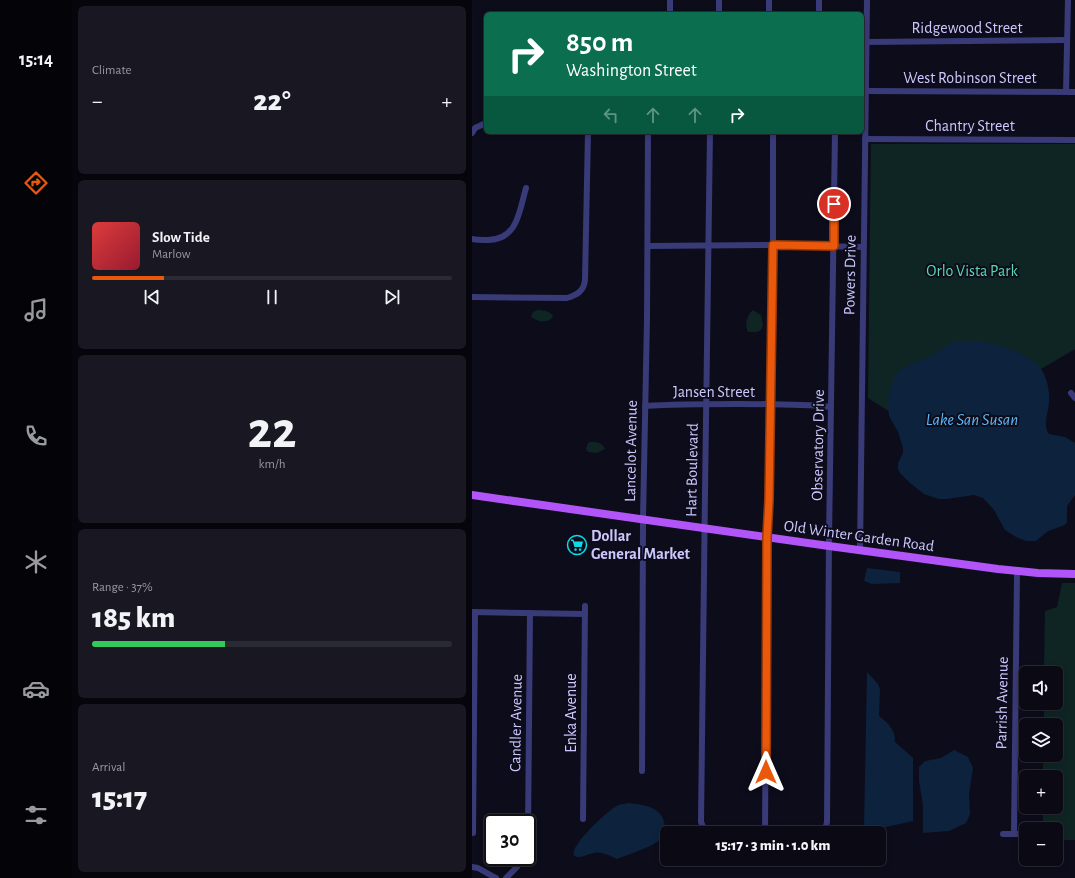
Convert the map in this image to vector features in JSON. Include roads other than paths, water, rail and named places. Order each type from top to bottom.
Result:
[{"type":"main road","name":"Old Winter Garden Road","points":[[472,495],[1017,572],[1075,574]]},
{"type":"street","points":[[670,0],[670,12]]},
{"type":"street","points":[[719,0],[719,12]]},
{"type":"street","points":[[769,0],[769,12]]},
{"type":"street","points":[[819,0],[819,12]]},
{"type":"street","name":"Powers Drive","points":[[860,551],[864,124],[866,91],[867,0]]},
{"type":"street","points":[[1066,92],[1068,0]]},
{"type":"street","name":"Ridgewood Street","points":[[866,42],[1067,40]]},
{"type":"street","name":"West Robinson Street","points":[[866,91],[1075,92]]},
{"type":"street","points":[[472,133],[475,128],[484,124]]},
{"type":"street","points":[[472,297],[567,298],[576,295],[585,286],[588,134]]},
{"type":"street","name":"Lancelot Avenue","points":[[642,771],[643,519],[648,246],[648,134]]},
{"type":"street","name":"Hart Boulevard","points":[[704,826],[702,822],[710,134]]},
{"type":"street","points":[[765,826],[767,537],[769,500],[773,245],[773,134]]},
{"type":"street","name":"Observatory Drive","points":[[825,826],[827,822],[829,546],[835,134]]},
{"type":"street","name":"Chantry Street","points":[[865,139],[1075,140]]},
{"type":"street","points":[[472,239],[497,239],[505,236],[514,228],[526,188]]},
{"type":"street","points":[[648,246],[773,245],[863,247]]},
{"type":"street","name":"Jansen Street","points":[[645,406],[673,404],[770,404],[831,407]]},
{"type":"street","name":"Parrish Avenue","points":[[1014,834],[1017,572]]},
{"type":"street","name":"Enka Avenue","points":[[583,819],[585,606]]},
{"type":"street","points":[[473,833],[474,612],[585,614]]},
{"type":"street","name":"Candler Avenue","points":[[528,814],[530,613]]},
{"type":"street","points":[[1003,834],[1019,834]]},
{"type":"street","points":[[472,867],[478,868],[496,878]]},
{"type":"street","points":[[506,878],[517,867]]},
{"type":"water","name":"Lake San Susan","points":[[965,341],[996,344],[1025,356],[1037,365],[1045,376],[1048,389],[1049,405],[1046,422],[1047,430],[1049,434],[1065,437],[1075,443],[1075,495],[1067,506],[1067,522],[1065,525],[1048,531],[1036,541],[1026,541],[1005,530],[994,510],[983,498],[974,495],[939,499],[924,494],[909,482],[898,469],[898,463],[903,453],[903,448],[898,432],[889,416],[888,400],[889,391],[895,376],[910,364],[931,357],[952,342]]},
{"type":"water","points":[[867,568],[900,572],[900,583],[872,584],[864,581]]},
{"type":"water","points":[[867,672],[878,684],[880,689],[879,716],[893,730],[895,742],[913,758],[913,821],[886,827],[864,826]]},
{"type":"water","points":[[954,750],[968,757],[973,768],[969,794],[970,814],[966,823],[949,831],[923,833],[923,805],[919,781],[919,767],[925,761],[941,758]]},
{"type":"water","points":[[629,803],[647,806],[657,811],[661,815],[665,826],[660,826],[659,841],[617,859],[600,853],[579,857],[574,856],[574,849],[589,830],[611,810],[622,804]]},
{"type":"place","name":"Dollar General Market","points":[[577,545]]},
{"type":"park label","name":"Orlo Vista Park","points":[[972,271]]}]
